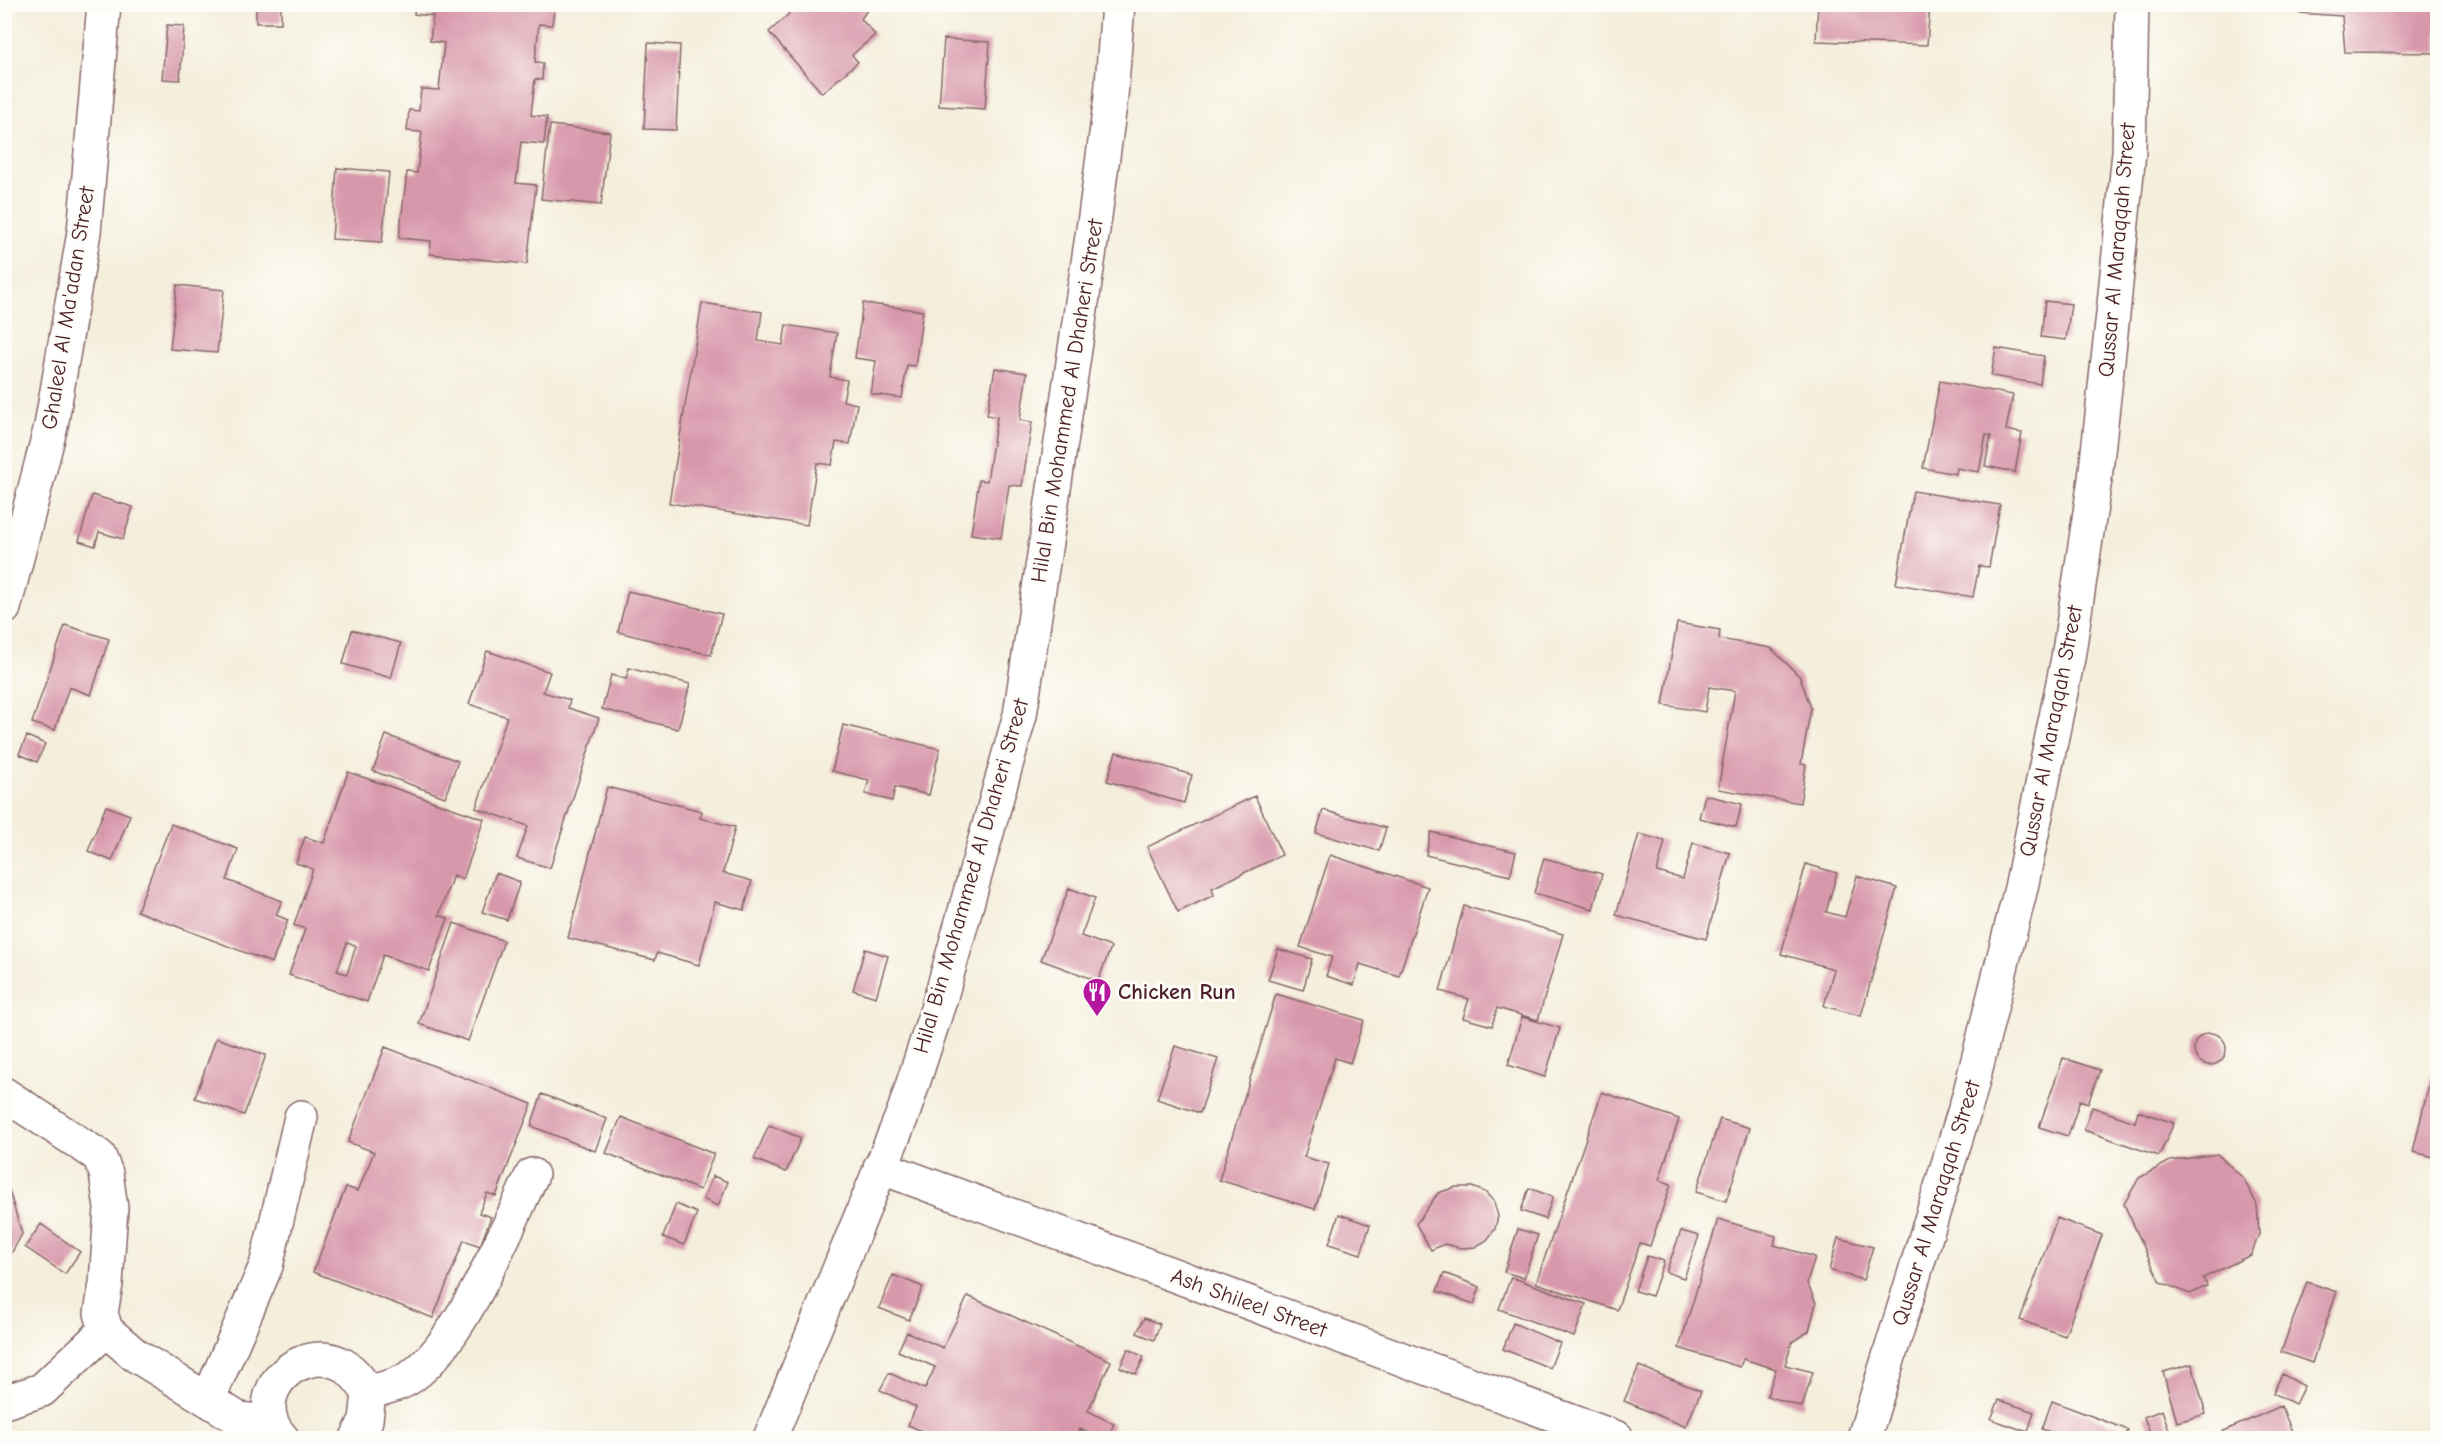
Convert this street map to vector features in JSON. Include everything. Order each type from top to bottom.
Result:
[{"type":"street","name":"Ghaleel Al Ma'adan Street","points":[[4,608],[51,426],[84,232],[104,4]]},
{"type":"street","name":"Hilal Bin Mohammed Al Dhaheri Street","points":[[770,1438],[904,1111],[940,1000],[1020,715],[1095,216],[1111,97],[1118,4]]},
{"type":"street","name":"Qussar Al Maraqqah Street","points":[[1864,1438],[1969,1096],[2021,888],[2067,658],[2095,479],[2115,303],[2129,152],[2132,4]]},
{"type":"street","points":[[4,1094],[99,1156],[106,1173],[111,1208],[106,1284],[101,1313],[106,1330],[135,1355],[239,1419],[276,1430],[273,1389],[290,1366],[317,1358],[340,1363],[357,1376],[369,1393],[366,1420],[357,1438]]},
{"type":"street","points":[[208,1400],[266,1266],[301,1117]]},
{"type":"street","name":"Ash Shileel Street","points":[[880,1167],[1617,1438]]},
{"type":"street","points":[[369,1393],[405,1381],[439,1352],[486,1274],[532,1175]]},
{"type":"street","points":[[4,1402],[42,1390],[106,1330]]},
{"type":"building","points":[[256,4],[281,4],[281,23],[256,23]]},
{"type":"building","points":[[415,4],[555,4],[552,25],[539,24],[535,62],[543,63],[542,80],[535,79],[531,115],[547,117],[544,144],[521,142],[516,183],[536,185],[527,264],[430,254],[431,241],[399,238],[407,172],[417,173],[422,132],[407,131],[409,110],[419,111],[421,89],[439,90],[444,43],[430,41],[433,16],[414,14]]},
{"type":"building","points":[[782,4],[871,4],[861,19],[875,35],[852,55],[858,62],[822,93],[769,32],[789,14]]},
{"type":"building","points":[[1818,4],[1930,4],[1927,45],[1816,41]]},
{"type":"building","points":[[2299,4],[2438,4],[2438,53],[2345,52],[2342,16],[2299,13]]},
{"type":"building","points":[[167,25],[184,26],[180,80],[162,79]]},
{"type":"building","points":[[944,39],[990,42],[985,109],[939,106]]},
{"type":"building","points":[[648,43],[680,45],[676,130],[644,129]]},
{"type":"building","points":[[550,125],[610,132],[601,205],[541,199]]},
{"type":"building","points":[[337,168],[389,172],[382,242],[332,239]]},
{"type":"building","points":[[177,285],[224,290],[217,353],[170,349]]},
{"type":"building","points":[[2045,301],[2071,304],[2066,340],[2041,337]]},
{"type":"building","points":[[702,303],[762,312],[758,341],[783,345],[786,325],[837,333],[830,377],[847,380],[843,401],[857,404],[850,444],[836,442],[832,465],[817,463],[807,525],[669,503]]},
{"type":"building","points":[[863,303],[923,311],[915,366],[907,365],[902,398],[871,394],[876,361],[855,358]]},
{"type":"building","points":[[1996,348],[2044,356],[2040,384],[1991,376]]},
{"type":"building","points":[[995,368],[1027,373],[1020,420],[1032,422],[1022,486],[1009,485],[1001,538],[971,534],[979,480],[987,481],[997,417],[987,415]]},
{"type":"building","points":[[1940,381],[2013,395],[2006,430],[2022,433],[2015,472],[1985,466],[1991,436],[1986,435],[1979,472],[1957,468],[1956,474],[1923,468]]},
{"type":"building","points":[[1913,491],[2000,505],[1989,567],[1979,566],[1973,597],[1896,584]]},
{"type":"building","points":[[92,495],[133,507],[123,539],[99,532],[95,546],[79,541]]},
{"type":"building","points":[[628,591],[722,614],[711,655],[618,632]]},
{"type":"building","points":[[1677,623],[1720,630],[1719,639],[1771,648],[1800,677],[1811,708],[1801,764],[1806,765],[1800,803],[1718,789],[1735,691],[1709,687],[1705,712],[1663,705]]},
{"type":"building","points":[[65,625],[109,639],[91,695],[69,687],[55,730],[32,723]]},
{"type":"building","points":[[352,630],[401,643],[391,678],[343,664]]},
{"type":"building","points":[[487,651],[550,672],[543,692],[570,700],[568,708],[599,718],[550,868],[517,858],[528,826],[476,808],[507,717],[469,704]]},
{"type":"building","points":[[629,668],[690,684],[678,729],[602,709],[611,675],[626,679]]},
{"type":"building","points":[[843,725],[940,749],[929,795],[895,787],[892,801],[865,794],[869,780],[832,771]]},
{"type":"building","points":[[386,735],[458,761],[445,797],[373,771]]},
{"type":"building","points":[[27,736],[45,744],[37,762],[19,754]]},
{"type":"building","points":[[1116,752],[1192,775],[1184,803],[1107,781]]},
{"type":"building","points":[[348,772],[484,819],[463,879],[453,875],[439,915],[448,918],[429,971],[383,955],[367,1002],[289,975],[305,929],[294,925],[313,869],[296,863],[305,837],[324,843]],"holes":[[[347,943],[356,946],[347,974],[337,971]]]},
{"type":"building","points":[[607,787],[702,811],[700,818],[735,827],[723,873],[752,881],[744,910],[715,902],[699,965],[657,953],[655,960],[568,938]]},
{"type":"building","points":[[1705,795],[1742,804],[1736,827],[1699,818]]},
{"type":"building","points":[[1255,796],[1282,855],[1212,888],[1214,895],[1178,912],[1147,847]]},
{"type":"building","points":[[106,806],[130,815],[112,861],[88,851]]},
{"type":"building","points":[[1323,810],[1386,828],[1379,851],[1316,833]]},
{"type":"building","points":[[171,824],[238,849],[227,880],[282,901],[276,915],[288,920],[272,963],[137,911]]},
{"type":"building","points":[[1431,832],[1516,852],[1510,876],[1426,855]]},
{"type":"building","points":[[1639,834],[1665,841],[1657,872],[1683,879],[1693,843],[1730,853],[1706,939],[1616,915]]},
{"type":"building","points":[[1330,855],[1428,887],[1399,976],[1360,964],[1354,985],[1326,976],[1332,957],[1300,947]]},
{"type":"building","points":[[1544,858],[1602,874],[1593,909],[1534,893]]},
{"type":"building","points":[[1806,864],[1837,873],[1826,912],[1845,917],[1857,876],[1897,888],[1861,1016],[1824,1006],[1834,969],[1781,954]]},
{"type":"building","points":[[496,873],[520,882],[507,920],[482,912]]},
{"type":"building","points":[[1069,888],[1095,898],[1081,936],[1111,947],[1098,981],[1041,960]]},
{"type":"building","points":[[1464,906],[1563,934],[1538,1020],[1497,1008],[1492,1026],[1463,1018],[1469,999],[1440,991]]},
{"type":"building","points":[[454,923],[504,941],[468,1041],[419,1024]]},
{"type":"building","points":[[865,949],[888,956],[876,997],[853,990]]},
{"type":"building","points":[[1278,949],[1312,959],[1303,990],[1268,980]]},
{"type":"building","points":[[1276,994],[1364,1020],[1350,1063],[1335,1058],[1304,1157],[1329,1164],[1315,1209],[1219,1180]]},
{"type":"building","points":[[1522,1017],[1560,1028],[1545,1077],[1508,1065]]},
{"type":"building","points":[[2210,1033],[2222,1037],[2226,1049],[2222,1061],[2210,1065],[2198,1061],[2194,1049],[2198,1037]]},
{"type":"building","points":[[216,1038],[266,1055],[244,1115],[195,1098]]},
{"type":"building","points":[[1175,1046],[1218,1059],[1200,1113],[1157,1099]]},
{"type":"building","points":[[385,1047],[532,1104],[496,1196],[487,1193],[479,1213],[491,1217],[480,1246],[464,1240],[433,1318],[313,1272],[346,1187],[358,1191],[374,1152],[348,1142]]},
{"type":"building","points":[[2063,1058],[2100,1070],[2088,1103],[2080,1100],[2068,1136],[2039,1127]]},
{"type":"building","points":[[2435,1058],[2438,1059],[2438,1158],[2413,1152]]},
{"type":"building","points":[[1602,1092],[1679,1119],[1659,1180],[1671,1184],[1650,1246],[1640,1243],[1617,1310],[1536,1283]]},
{"type":"building","points":[[542,1094],[607,1119],[595,1151],[531,1126]]},
{"type":"building","points":[[2092,1107],[2135,1122],[2138,1111],[2174,1123],[2159,1156],[2084,1130]]},
{"type":"building","points":[[621,1117],[714,1154],[700,1190],[606,1153]]},
{"type":"building","points":[[1720,1119],[1750,1128],[1726,1201],[1696,1192]]},
{"type":"building","points":[[769,1125],[801,1138],[786,1172],[754,1159]]},
{"type":"building","points":[[2217,1154],[2243,1178],[2257,1205],[2259,1234],[2251,1255],[2203,1278],[2207,1286],[2190,1294],[2160,1282],[2124,1204],[2139,1178],[2170,1161]]},
{"type":"building","points":[[713,1176],[728,1182],[718,1206],[703,1199]]},
{"type":"building","points":[[4,1185],[8,1187],[22,1234],[4,1267]]},
{"type":"building","points":[[1456,1187],[1472,1187],[1485,1192],[1494,1202],[1498,1216],[1495,1229],[1487,1240],[1475,1247],[1461,1248],[1445,1244],[1431,1250],[1416,1224],[1438,1193]]},
{"type":"building","points":[[1529,1188],[1553,1197],[1545,1219],[1521,1211]]},
{"type":"building","points":[[676,1204],[697,1213],[684,1245],[663,1237]]},
{"type":"building","points":[[1339,1214],[1370,1225],[1361,1254],[1329,1244]]},
{"type":"building","points":[[2057,1218],[2102,1235],[2065,1336],[2020,1320]]},
{"type":"building","points":[[1718,1219],[1776,1236],[1774,1245],[1815,1257],[1807,1283],[1816,1303],[1809,1331],[1792,1342],[1785,1365],[1813,1372],[1802,1407],[1767,1396],[1776,1369],[1743,1359],[1740,1367],[1679,1348]]},
{"type":"building","points":[[41,1224],[80,1252],[65,1274],[25,1247]]},
{"type":"building","points":[[1518,1229],[1538,1235],[1524,1278],[1504,1272]]},
{"type":"building","points":[[1681,1231],[1699,1236],[1684,1278],[1666,1272]]},
{"type":"building","points":[[1838,1238],[1873,1247],[1863,1280],[1829,1270]]},
{"type":"building","points":[[1647,1256],[1664,1261],[1652,1296],[1635,1291]]},
{"type":"building","points":[[1444,1273],[1480,1287],[1474,1304],[1437,1291]]},
{"type":"building","points":[[893,1275],[923,1287],[909,1320],[879,1308]]},
{"type":"building","points":[[1511,1277],[1586,1304],[1574,1337],[1499,1309]]},
{"type":"building","points":[[2307,1282],[2337,1292],[2312,1363],[2281,1352]]},
{"type":"building","points":[[968,1296],[1111,1361],[1088,1411],[1114,1424],[1107,1438],[1099,1438],[1080,1429],[1075,1438],[938,1438],[908,1425],[916,1407],[880,1390],[889,1373],[925,1389],[935,1367],[898,1351],[907,1332],[943,1348]]},
{"type":"building","points":[[1144,1318],[1160,1324],[1154,1340],[1137,1333]]},
{"type":"building","points":[[1513,1323],[1560,1343],[1550,1368],[1503,1349]]},
{"type":"building","points":[[1128,1349],[1144,1357],[1136,1374],[1120,1367]]},
{"type":"building","points":[[2192,1364],[2206,1414],[2177,1422],[2163,1372]]},
{"type":"building","points":[[1639,1366],[1701,1391],[1686,1427],[1624,1401]]},
{"type":"building","points":[[2282,1374],[2304,1386],[2295,1404],[2273,1393]]},
{"type":"building","points":[[1999,1400],[2034,1412],[2028,1432],[1991,1419]]},
{"type":"building","points":[[2052,1401],[2128,1430],[2125,1438],[2068,1438],[2042,1429]]},
{"type":"building","points":[[2281,1406],[2295,1438],[2208,1438]]},
{"type":"building","points":[[2162,1410],[2169,1430],[2151,1436],[2144,1417]]},
{"type":"place","name":"Chicken Run","points":[[1097,1018]]}]
